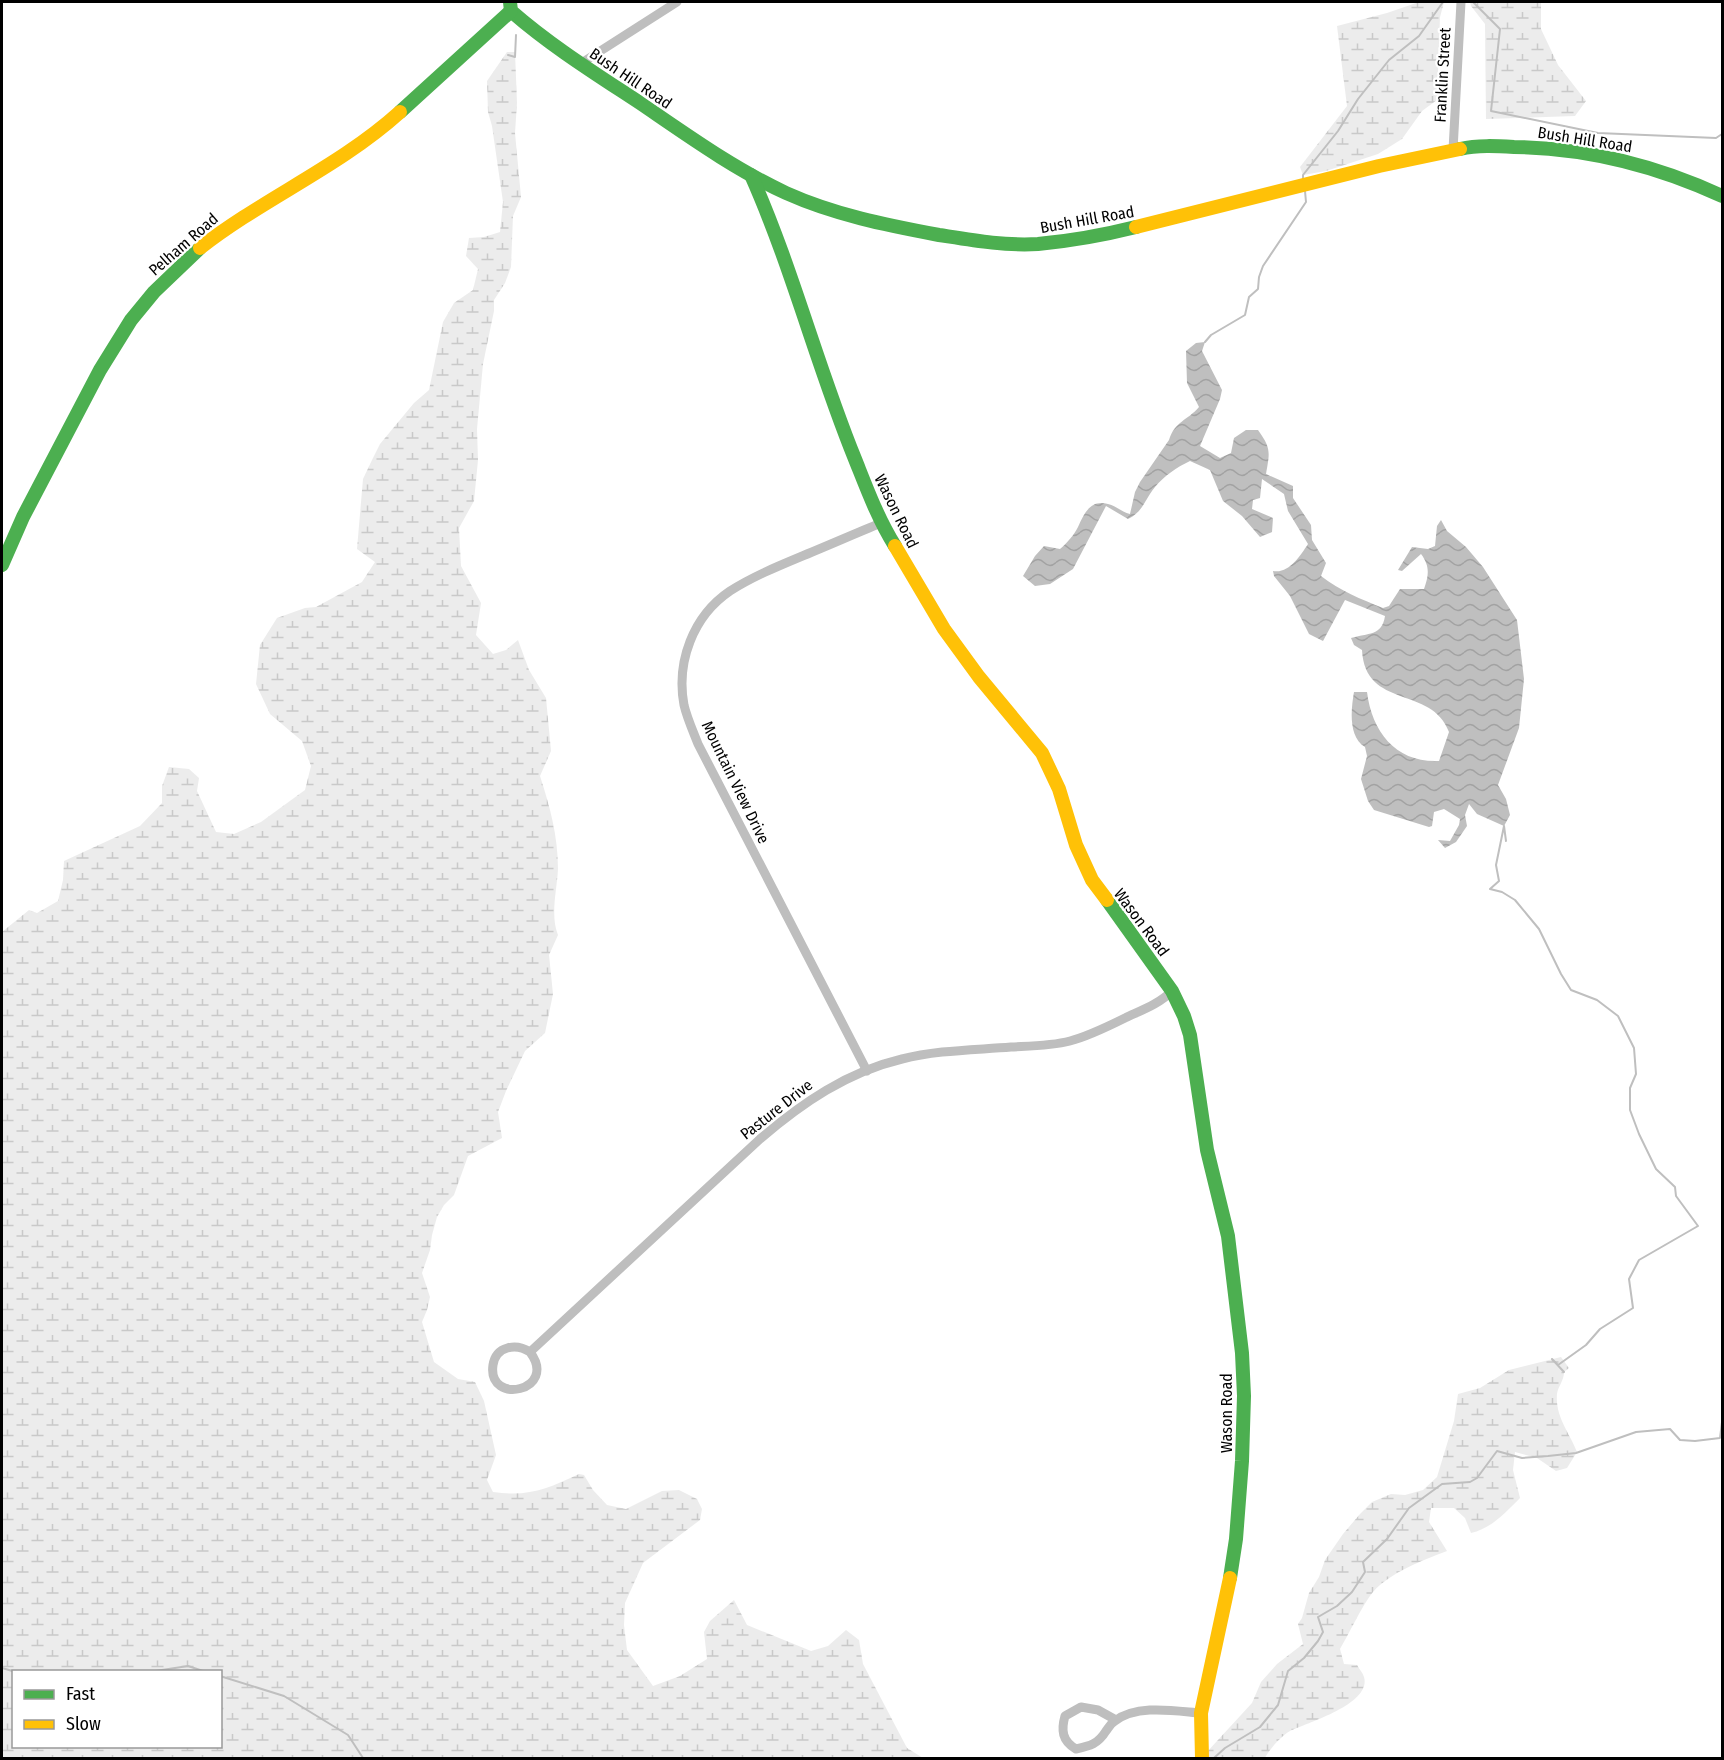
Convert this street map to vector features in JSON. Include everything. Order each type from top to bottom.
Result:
[{"type":"street","points":[[580,64],[677,2]]},
{"type":"street","name":"Franklin Street","points":[[1453,150],[1461,2]]},
{"type":"street","name":"Bush Hill Road","points":[[510,6],[539,36],[751,175],[809,203],[878,224],[988,243],[1036,244],[1126,230],[1379,166],[1475,146],[1542,147],[1591,154],[1638,164],[1683,178],[1722,196]]},
{"type":"street","name":"Pelham Road","points":[[2,565],[24,517],[100,370],[131,320],[154,292],[231,224],[333,164],[380,130],[402,112],[510,6]]},
{"type":"street","name":"Wason Road","points":[[751,175],[769,215],[842,428],[881,523],[949,637],[1042,753],[1059,789],[1076,845],[1092,880],[1172,991],[1190,1035],[1207,1150],[1228,1236],[1242,1353],[1244,1392],[1242,1461],[1231,1579],[1201,1713],[1202,1758]]},
{"type":"street","name":"Mountain View Drive","points":[[867,1071],[698,744],[685,708],[682,679],[687,650],[695,630],[713,606],[728,593],[762,573],[881,523]]},
{"type":"street","name":"Pasture Drive","points":[[530,1352],[745,1152],[789,1114],[822,1092],[884,1064],[922,1055],[1069,1042],[1157,1003],[1172,991]]},
{"type":"street","points":[[517,1346],[530,1352],[536,1365],[534,1379],[522,1389],[515,1390],[501,1386],[493,1374],[492,1367],[497,1354],[517,1346]]},
{"type":"street","points":[[1116,1720],[1098,1710],[1081,1707],[1065,1716],[1062,1732],[1067,1742],[1076,1749],[1100,1741],[1111,1723],[1135,1712],[1201,1713]]},
{"type":"green space","points":[[1419,2],[1444,2],[1440,17],[1437,100],[1422,111],[1402,139],[1378,154],[1326,171],[1303,175],[1300,167],[1347,106],[1337,26]]},
{"type":"green space","points":[[1470,2],[1541,2],[1541,29],[1558,65],[1586,101],[1575,116],[1486,119],[1485,24]]},
{"type":"green space","points":[[507,52],[515,52],[517,103],[515,133],[521,197],[513,216],[511,267],[505,283],[494,300],[494,311],[483,364],[474,501],[459,528],[461,566],[481,603],[476,635],[493,654],[506,650],[518,640],[529,670],[546,698],[551,751],[540,776],[557,845],[558,869],[554,919],[558,935],[549,955],[553,994],[545,1033],[525,1051],[506,1091],[498,1112],[502,1138],[468,1156],[454,1195],[437,1217],[422,1273],[430,1297],[422,1322],[434,1362],[458,1379],[475,1382],[484,1401],[496,1455],[487,1480],[493,1492],[517,1493],[538,1490],[579,1474],[584,1475],[593,1490],[607,1505],[626,1509],[662,1491],[679,1490],[697,1499],[702,1509],[700,1520],[643,1563],[625,1603],[624,1625],[627,1650],[653,1686],[680,1676],[707,1659],[704,1632],[710,1621],[734,1600],[747,1625],[811,1651],[828,1646],[846,1630],[859,1640],[863,1664],[907,1748],[923,1758],[2,1758],[2,932],[29,910],[37,913],[58,901],[63,880],[64,861],[140,826],[162,803],[162,786],[169,767],[189,769],[199,778],[197,791],[216,832],[234,834],[261,822],[305,790],[311,766],[302,741],[270,714],[256,684],[260,645],[277,618],[305,608],[316,607],[362,582],[375,562],[357,549],[363,479],[380,444],[414,403],[429,390],[443,322],[454,303],[473,290],[478,269],[466,256],[469,238],[484,237],[500,232],[503,202],[488,112],[487,81]]},
{"type":"green space","points":[[1561,1357],[1569,1368],[1564,1372],[1558,1391],[1558,1410],[1577,1452],[1567,1468],[1556,1471],[1537,1458],[1515,1452],[1513,1470],[1520,1498],[1492,1524],[1479,1531],[1471,1533],[1465,1518],[1454,1508],[1431,1508],[1429,1522],[1447,1551],[1408,1567],[1380,1585],[1365,1604],[1340,1649],[1344,1664],[1357,1665],[1364,1677],[1364,1687],[1358,1696],[1349,1704],[1323,1718],[1287,1733],[1265,1758],[1206,1758],[1206,1753],[1252,1703],[1261,1682],[1277,1664],[1303,1644],[1298,1624],[1309,1593],[1319,1577],[1325,1560],[1343,1534],[1372,1502],[1391,1494],[1405,1495],[1423,1490],[1437,1477],[1454,1421],[1458,1394],[1480,1388],[1509,1370]]},
{"type":"water","points":[[1205,342],[1202,351],[1222,390],[1200,446],[1220,458],[1231,453],[1234,438],[1246,430],[1258,430],[1268,451],[1266,474],[1293,486],[1293,498],[1311,525],[1312,540],[1326,563],[1321,576],[1359,598],[1383,608],[1389,606],[1400,589],[1424,589],[1428,571],[1421,554],[1402,571],[1398,570],[1412,547],[1428,549],[1435,546],[1437,526],[1441,520],[1447,531],[1466,547],[1483,567],[1517,620],[1524,679],[1519,728],[1498,785],[1506,799],[1510,815],[1504,826],[1477,814],[1469,804],[1465,815],[1467,826],[1456,842],[1445,848],[1438,840],[1450,841],[1460,819],[1444,809],[1434,812],[1432,826],[1429,827],[1374,810],[1368,801],[1361,779],[1367,756],[1365,747],[1353,730],[1354,692],[1367,692],[1374,720],[1381,732],[1389,743],[1411,757],[1439,761],[1449,732],[1441,717],[1415,701],[1386,690],[1374,682],[1366,669],[1362,650],[1354,645],[1351,638],[1377,630],[1381,627],[1385,616],[1345,600],[1323,641],[1309,634],[1290,596],[1274,576],[1273,571],[1289,567],[1298,559],[1308,544],[1288,511],[1284,494],[1262,479],[1260,498],[1253,500],[1252,509],[1273,518],[1272,532],[1260,537],[1242,516],[1223,501],[1210,470],[1190,461],[1162,479],[1140,509],[1128,519],[1106,506],[1073,569],[1050,584],[1035,586],[1023,576],[1044,546],[1060,549],[1065,544],[1092,506],[1108,504],[1130,514],[1140,482],[1178,425],[1199,407],[1187,383],[1186,351],[1196,343]]},
{"type":"waterway","points":[[1303,179],[1303,175],[1338,131],[1358,99],[1389,60],[1419,36],[1443,2]]},
{"type":"waterway","points":[[1473,2],[1500,29],[1491,111],[1598,133],[1716,138],[1722,134]]},
{"type":"waterway","points":[[508,55],[515,57],[516,35]]},
{"type":"waterway","points":[[1205,342],[1211,335],[1245,315],[1249,297],[1258,289],[1263,266],[1306,202],[1305,191]]},
{"type":"waterway","points":[[1506,841],[1504,826],[1496,865],[1499,881],[1490,889],[1502,892],[1515,900],[1539,929],[1571,990],[1597,1000],[1618,1016],[1634,1048],[1636,1074],[1630,1088],[1630,1110],[1639,1134],[1656,1169],[1675,1187],[1676,1196],[1698,1226],[1639,1260],[1629,1279],[1633,1308],[1600,1329],[1586,1345],[1558,1365],[1552,1359],[1564,1372]]},
{"type":"waterway","points":[[1214,1758],[1225,1748],[1260,1727],[1278,1705],[1288,1671],[1304,1658],[1323,1632],[1318,1617],[1337,1606],[1352,1592],[1365,1572],[1363,1562],[1387,1539],[1409,1508],[1442,1484],[1470,1482],[1477,1478],[1497,1451],[1522,1458],[1576,1453],[1636,1432],[1670,1429],[1680,1440],[1720,1438],[1722,1422]]},
{"type":"waterway","points":[[162,1670],[188,1666],[200,1670]]},
{"type":"waterway","points":[[2,1668],[12,1671]]},
{"type":"waterway","points":[[222,1677],[284,1696],[348,1735],[363,1758]]},
{"type":"traffic: fast","points":[[510,2],[511,11],[574,59],[729,162],[767,184],[804,201],[861,218],[919,231],[975,241],[1013,244],[1062,241],[1136,227]]},
{"type":"traffic: fast","points":[[400,112],[511,11]]},
{"type":"traffic: fast","points":[[1460,149],[1500,146],[1541,148],[1595,155],[1672,176],[1722,196]]},
{"type":"traffic: fast","points":[[751,175],[779,245],[841,424],[873,504],[895,546]]},
{"type":"traffic: fast","points":[[2,565],[23,517],[100,370],[131,320],[154,292],[200,248]]},
{"type":"traffic: fast","points":[[1107,900],[1172,991],[1184,1016],[1190,1035],[1207,1150],[1228,1236],[1242,1353],[1244,1396],[1242,1461],[1236,1539],[1230,1578]]},
{"type":"traffic: slow","points":[[200,248],[250,213],[327,166],[377,132],[400,112]]},
{"type":"traffic: slow","points":[[1136,227],[1379,166],[1460,149]]},
{"type":"traffic: slow","points":[[895,546],[944,629],[979,677],[1042,753],[1059,789],[1076,845],[1092,880],[1107,900]]},
{"type":"traffic: slow","points":[[1202,1758],[1201,1713],[1230,1578]]}]
